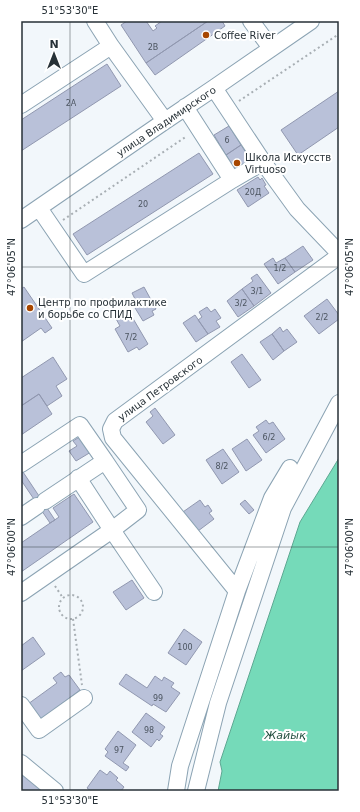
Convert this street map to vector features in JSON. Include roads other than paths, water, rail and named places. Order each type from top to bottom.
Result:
[{"type":"street","points":[[95,21],[164,121]]},
{"type":"street","points":[[250,21],[271,48]]},
{"type":"street","name":"улица Владимирского","points":[[21,220],[311,21]]},
{"type":"street","points":[[21,105],[111,46]]},
{"type":"street","points":[[214,88],[262,162],[297,209],[339,253]]},
{"type":"street","points":[[185,107],[232,180]]},
{"type":"street","points":[[39,208],[84,274],[262,162]]},
{"type":"street","name":"улица Петровского","points":[[237,591],[113,438],[111,429],[115,421],[339,256]]},
{"type":"street","points":[[196,791],[218,703],[283,508],[339,403]]},
{"type":"street","points":[[21,464],[80,425],[138,510],[112,530],[21,593]]},
{"type":"street","points":[[21,517],[105,460]]},
{"type":"street","points":[[176,791],[180,766],[237,591],[272,498],[290,468]]},
{"type":"street","points":[[78,478],[154,592]]},
{"type":"street","points":[[21,705],[39,730],[84,698]]},
{"type":"street","points":[[21,763],[55,791]]},
{"type":"water","name":"Жайық","points":[[339,458],[339,791],[218,791],[222,771],[220,762],[300,522]]},
{"type":"place","name":"Coffee River","points":[[206,35]]},
{"type":"place","name":"Школа Искусств Virtuoso","points":[[237,163]]},
{"type":"place","name":"Центр по профилактике и борьбе со СПИД","points":[[30,308]]}]
